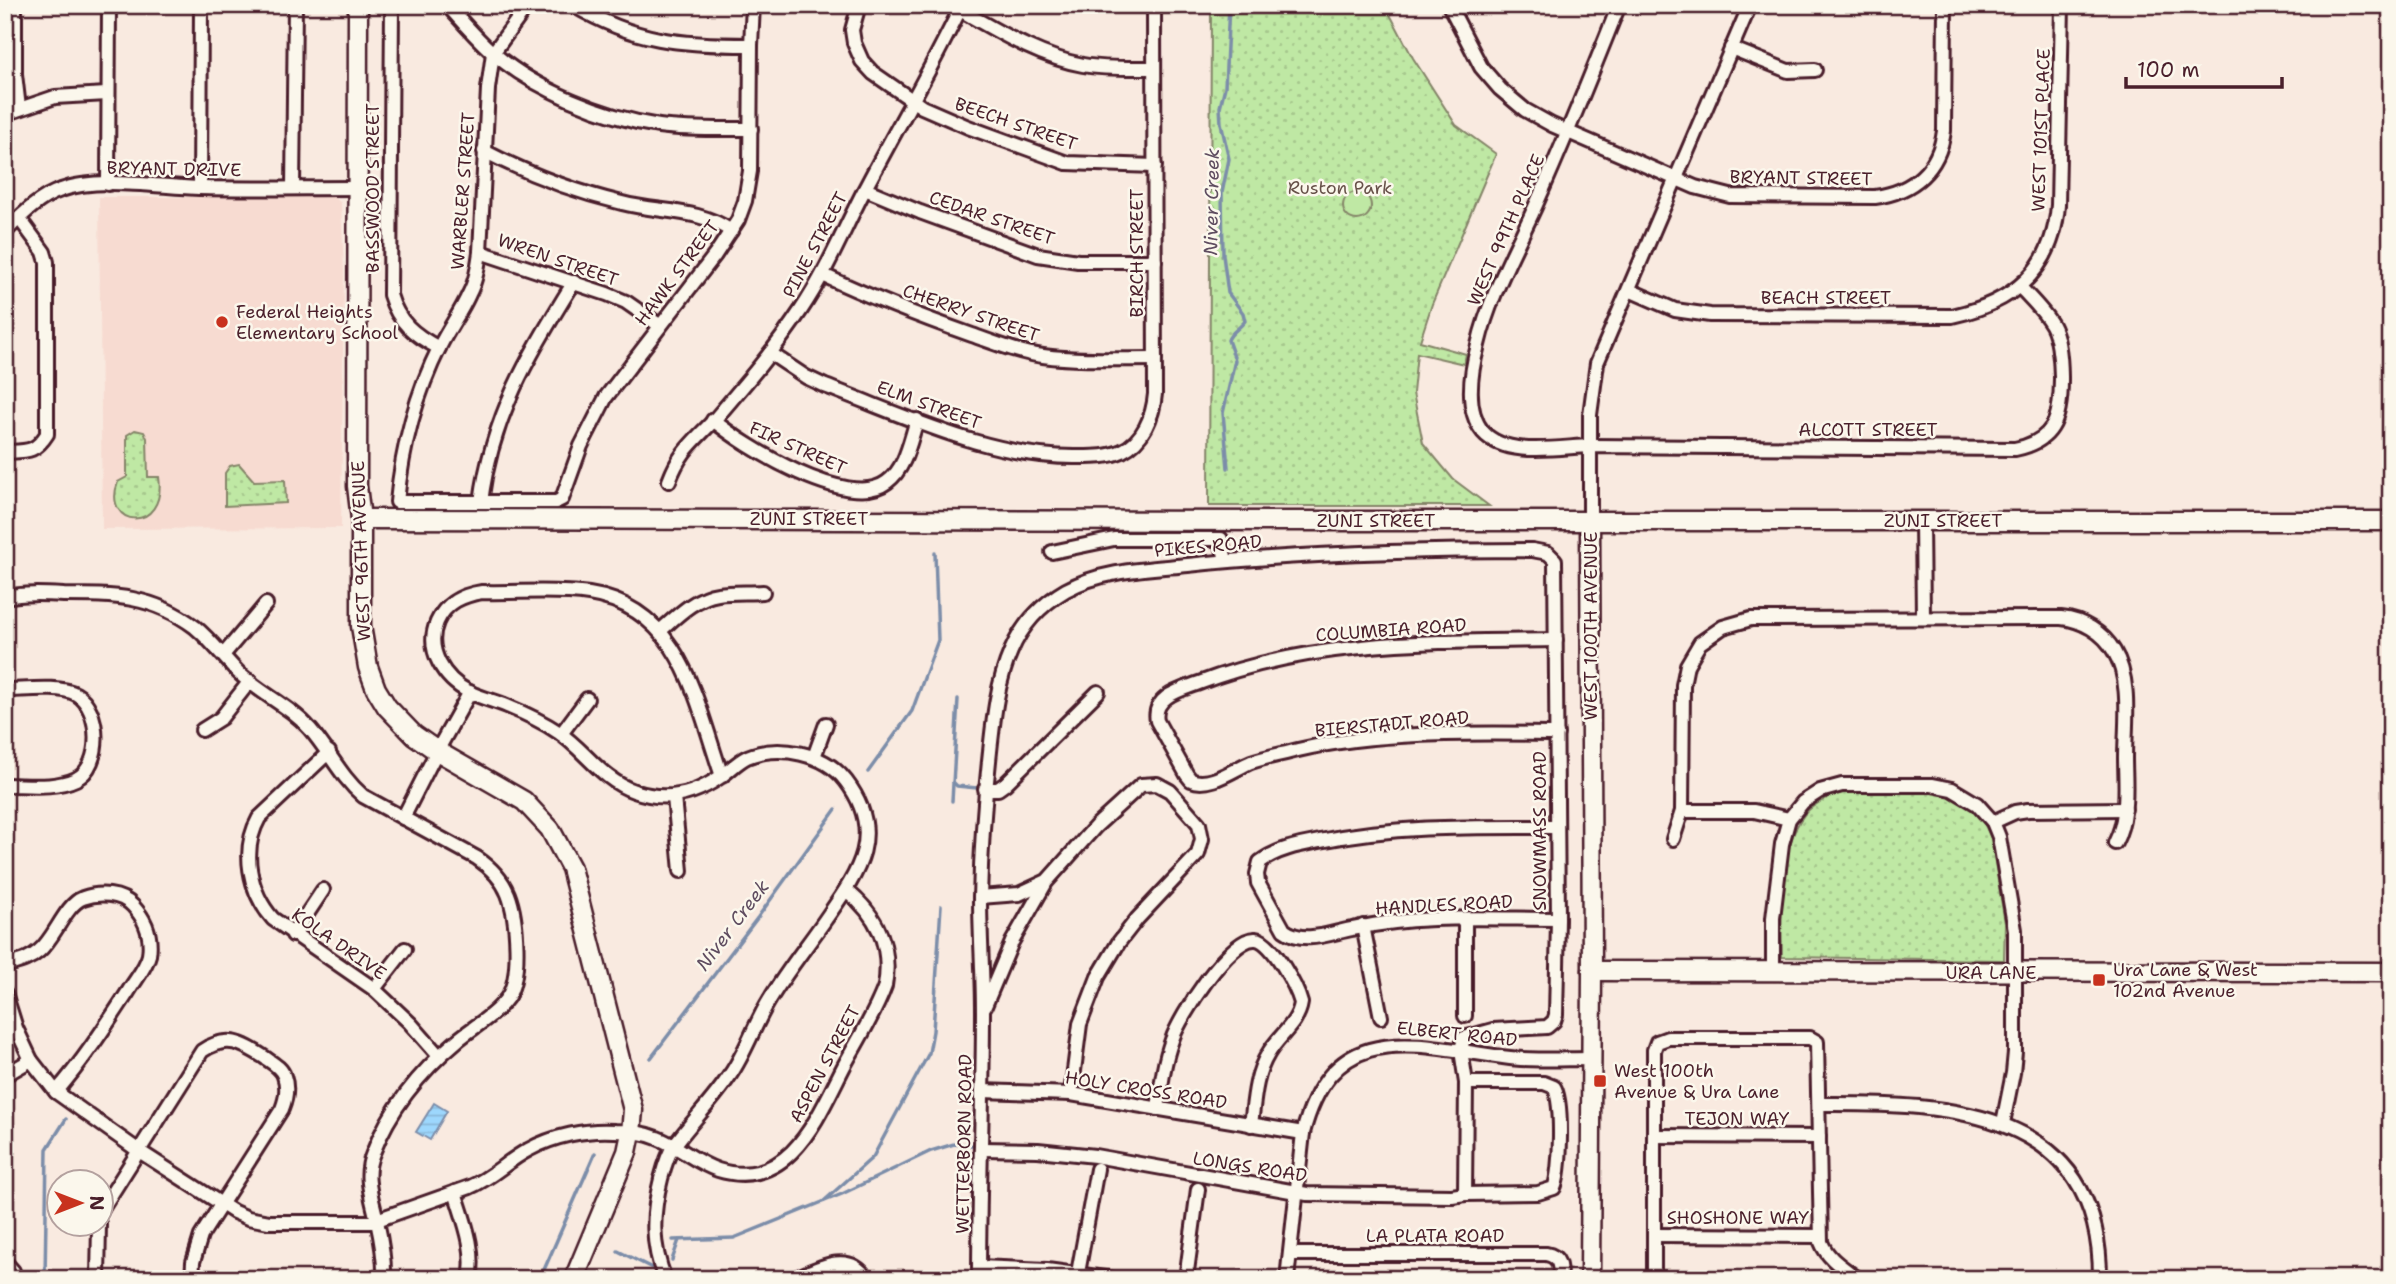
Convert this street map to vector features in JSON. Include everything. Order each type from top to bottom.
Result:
[{"type":"street","points":[[15,5],[15,74],[19,108]]},
{"type":"street","points":[[108,184],[109,5]]},
{"type":"street","points":[[200,188],[201,5]]},
{"type":"street","points":[[293,188],[295,5]]},
{"type":"street","name":"WEST 96TH AVENUE","points":[[358,5],[357,486],[361,519],[361,626],[368,667],[376,689],[403,726],[437,751],[524,801],[550,829],[571,868],[633,1110],[631,1133],[619,1171],[574,1279]]},
{"type":"street","name":"BASSWOOD STREET","points":[[392,5],[390,295],[401,321],[424,340],[439,348]]},
{"type":"street","points":[[447,5],[493,53],[520,72],[554,91],[611,115],[660,126],[751,129]]},
{"type":"street","name":"WARBLER STREET","points":[[481,502],[397,502],[402,456],[413,419],[439,348],[470,293],[480,252],[488,89],[493,53],[528,5]]},
{"type":"street","points":[[573,5],[607,23],[641,36],[680,44],[751,45]]},
{"type":"street","name":"HAWK STREET","points":[[481,502],[556,502],[562,499],[581,446],[606,397],[738,220],[747,193],[750,171],[753,5]]},
{"type":"street","name":"BEECH STREET","points":[[859,5],[852,30],[862,61],[873,73],[934,113],[1068,163],[1154,166]]},
{"type":"street","name":"BIRCH STREET","points":[[1086,457],[1120,452],[1140,436],[1154,408],[1154,5]]},
{"type":"street","name":"BRYANT STREET","points":[[1449,5],[1474,56],[1491,79],[1525,110],[1569,132],[1706,191],[1730,196],[1875,197],[1894,194],[1927,172],[1941,150],[1944,131],[1944,5]]},
{"type":"street","name":"WEST 99TH PLACE","points":[[1523,448],[1507,447],[1495,442],[1482,430],[1472,408],[1473,370],[1480,336],[1569,132],[1619,5]]},
{"type":"street","name":"WEST 100TH AVENUE","points":[[1590,1279],[1592,394],[1597,363],[1674,177],[1750,5]]},
{"type":"street","name":"WEST 101ST PLACE","points":[[2020,287],[2044,253],[2057,220],[2062,5]]},
{"type":"street","points":[[961,8],[1019,43],[1061,59],[1098,67],[1154,68]]},
{"type":"street","name":"PINE STREET","points":[[669,481],[682,453],[770,354],[823,275],[865,188],[961,8]]},
{"type":"street","points":[[1731,48],[1788,71],[1815,70]]},
{"type":"street","points":[[5,114],[55,97],[107,94]]},
{"type":"street","points":[[484,151],[563,187],[646,209],[697,214],[718,222],[731,231]]},
{"type":"street","name":"BRYANT DRIVE","points":[[5,232],[46,197],[62,189],[79,186],[108,184],[200,188],[357,188]]},
{"type":"street","name":"CEDAR STREET","points":[[865,188],[919,212],[1038,255],[1079,261],[1155,261]]},
{"type":"street","points":[[5,452],[28,451],[39,446],[47,433],[47,262],[44,253],[19,218]]},
{"type":"street","name":"WREN STREET","points":[[480,252],[626,302],[659,325]]},
{"type":"street","name":"CHERRY STREET","points":[[823,275],[869,296],[1025,352],[1085,359],[1155,359]]},
{"type":"street","points":[[481,502],[488,460],[507,402],[524,364],[574,282]]},
{"type":"street","name":"BEACH STREET","points":[[1629,290],[1675,310],[1690,313],[1952,316],[1995,303],[2020,287]]},
{"type":"street","name":"ALCOTT STREET","points":[[1523,448],[1590,446],[2015,449],[2033,444],[2051,429],[2058,413],[2060,357],[2052,324],[2020,287]]},
{"type":"street","name":"ELM STREET","points":[[770,354],[825,386],[974,441],[1037,455],[1086,457]]},
{"type":"street","name":"FIR STREET","points":[[713,420],[734,438],[765,456],[853,491],[877,487],[895,475],[917,420]]},
{"type":"street","name":"ZUNI STREET","points":[[361,519],[2391,521]]},
{"type":"street","points":[[1922,521],[1923,618]]},
{"type":"street","points":[[1052,552],[1114,539],[1221,539],[1226,561]]},
{"type":"street","name":"PIKES ROAD","points":[[989,762],[1000,685],[1012,649],[1026,626],[1052,599],[1070,588],[1125,572],[1226,561],[1423,550],[1532,550],[1551,556]]},
{"type":"street","name":"SNOWMASS ROAD","points":[[1497,1030],[1547,1027],[1554,1021],[1556,1010],[1556,566],[1551,556]]},
{"type":"street","points":[[661,630],[687,608],[705,598],[716,594],[763,592]]},
{"type":"street","points":[[664,1279],[654,1244],[653,1217],[665,1164],[673,1147],[733,1071],[770,999],[858,872],[865,846],[859,802],[847,782],[833,768],[814,757],[798,753],[767,752],[742,760],[722,776],[692,792],[674,797],[652,796],[623,787],[561,734],[523,713],[470,692],[450,679],[435,653],[433,643],[438,620],[453,601],[482,593],[590,594],[623,605],[649,619],[661,630],[682,663],[722,776]]},
{"type":"street","points":[[5,597],[24,594],[136,598],[179,617],[196,628],[224,654],[240,674],[308,726],[355,789],[378,806],[485,863],[507,891],[513,915],[517,966],[509,996],[493,1013],[439,1056],[411,1087],[373,1152],[368,1179],[377,1221],[384,1279]]},
{"type":"street","points":[[224,654],[266,604]]},
{"type":"street","points":[[1673,839],[1682,811],[1684,685],[1687,665],[1700,643],[1723,626],[1743,620],[2070,619],[2089,626],[2103,638],[2115,652],[2124,679],[2125,809],[2115,843]]},
{"type":"street","name":"COLUMBIA ROAD","points":[[1171,746],[1157,721],[1156,710],[1161,701],[1177,692],[1241,669],[1351,647],[1556,640]]},
{"type":"street","points":[[202,730],[221,718],[250,681]]},
{"type":"street","points":[[5,690],[54,690],[77,695],[86,703],[91,713],[94,744],[91,763],[76,779],[50,785],[5,785]]},
{"type":"street","points":[[403,818],[470,692]]},
{"type":"street","points":[[985,789],[998,789],[1005,784],[1098,692]]},
{"type":"street","points":[[561,734],[587,699]]},
{"type":"street","points":[[814,757],[826,724]]},
{"type":"street","name":"BIERSTADT ROAD","points":[[1171,746],[1191,780],[1201,783],[1253,762],[1314,747],[1390,737],[1557,734]]},
{"type":"street","name":"KOLA DRIVE","points":[[329,752],[263,813],[254,828],[249,862],[254,884],[268,913],[293,935],[374,989],[410,1023],[439,1056]]},
{"type":"street","name":"WETTERBORN ROAD","points":[[979,1273],[983,1010],[980,897],[985,789],[989,762]]},
{"type":"street","points":[[1773,972],[1773,918],[1782,844],[1789,819],[1803,802],[1820,791],[1842,785],[1871,783],[1933,785],[1952,789],[1977,804],[1993,822],[2001,846],[2013,916],[2015,1052],[2003,1123]]},
{"type":"street","points":[[980,897],[1019,894],[1047,881],[1096,826],[1141,785],[1157,784],[1170,790],[1199,824],[1201,846],[1194,862],[1137,919],[1119,942],[1098,977],[1080,1024],[1071,1094]]},
{"type":"street","points":[[674,797],[681,872]]},
{"type":"street","points":[[1993,822],[2015,812],[2028,810],[2125,809]]},
{"type":"street","points":[[1682,811],[1754,811],[1789,819]]},
{"type":"street","name":"HANDLES ROAD","points":[[1557,827],[1412,828],[1368,832],[1282,850],[1268,856],[1258,867],[1258,883],[1284,930],[1306,939],[1363,926],[1411,920],[1558,919]]},
{"type":"street","name":"WETTERBORN ROAD","points":[[983,1010],[1012,942],[1047,881]]},
{"type":"street","points":[[293,935],[323,890]]},
{"type":"street","name":"ASPEN STREET","points":[[5,993],[16,1028],[31,1060],[56,1092],[139,1151],[221,1203],[248,1218],[269,1222],[377,1221],[484,1181],[526,1150],[561,1136],[615,1130],[656,1138],[718,1170],[740,1173],[765,1170],[778,1164],[790,1155],[809,1132],[881,996],[887,974],[886,947],[882,933],[865,907],[846,890]]},
{"type":"street","points":[[5,966],[27,960],[41,950],[75,903],[99,894],[128,900],[142,915],[148,929],[150,940],[146,964],[82,1062],[56,1092]]},
{"type":"street","points":[[1465,919],[1465,1016]]},
{"type":"street","points":[[1363,926],[1381,1017]]},
{"type":"street","points":[[1158,1108],[1171,1041],[1181,1018],[1213,972],[1248,940],[1260,940],[1268,947],[1298,990],[1301,1003],[1287,1030],[1262,1065],[1251,1125]]},
{"type":"street","points":[[374,989],[405,949]]},
{"type":"street","name":"URA LANE","points":[[1592,971],[2391,972]]},
{"type":"street","points":[[1465,1194],[1466,1083],[1461,1050],[1464,1038],[1497,1030],[1494,1055]]},
{"type":"street","points":[[1654,1279],[1654,1050],[1658,1040],[1668,1038],[1813,1039],[1819,1045],[1820,1236],[1825,1252],[1858,1279]]},
{"type":"street","points":[[116,1187],[202,1051],[212,1044],[235,1042],[247,1046],[283,1073],[285,1102],[201,1236],[194,1254],[192,1279]]},
{"type":"street","name":"ELBERT ROAD","points":[[1287,1279],[1303,1133],[1308,1112],[1325,1082],[1340,1065],[1363,1051],[1383,1045],[1412,1045],[1514,1058],[1591,1059]]},
{"type":"street","points":[[5,1075],[31,1060]]},
{"type":"street","name":"LONGS ROAD","points":[[982,1149],[1038,1150],[1095,1156],[1323,1196],[1452,1196],[1549,1192],[1558,1181],[1557,1091],[1550,1084],[1544,1083],[1466,1083]]},
{"type":"street","name":"HOLY CROSS ROAD","points":[[982,1091],[1071,1094],[1303,1133]]},
{"type":"street","points":[[1820,1104],[1916,1106],[2003,1123],[2039,1142],[2059,1159],[2073,1177],[2093,1218],[2099,1243],[2100,1279]]},
{"type":"street","name":"TEJON WAY","points":[[1654,1136],[1819,1137]]},
{"type":"street","points":[[1078,1273],[1097,1169]]},
{"type":"street","points":[[1186,1279],[1198,1189]]},
{"type":"street","points":[[455,1192],[471,1248],[470,1279]]},
{"type":"street","name":"SHOSHONE WAY","points":[[1655,1235],[1820,1236]]},
{"type":"street","points":[[98,1279],[99,1238]]},
{"type":"street","name":"LA PLATA ROAD","points":[[1290,1254],[1546,1254],[1554,1256],[1559,1262],[1560,1279]]},
{"type":"street","points":[[5,1262],[13,1271],[14,1279]]},
{"type":"street","points":[[794,1279],[823,1266],[843,1263],[859,1269],[867,1279]]},
{"type":"street","points":[[979,1273],[1078,1273],[1112,1279]]},
{"type":"shaded area","name":"Federal Heights Elementary School","points":[[99,197],[334,197],[341,203],[344,271],[341,528],[102,529]]},
{"type":"green space","name":"Ruston Park","points":[[1211,5],[1385,5],[1413,58],[1456,125],[1496,154],[1432,304],[1420,341],[1466,354],[1464,364],[1417,353],[1413,393],[1423,443],[1453,479],[1489,506],[1209,506]]},
{"type":"green space","points":[[1357,192],[1367,196],[1371,206],[1367,216],[1357,220],[1347,216],[1343,206],[1347,196]]},
{"type":"green space","points":[[135,430],[144,432],[147,438],[148,477],[159,477],[159,496],[154,508],[145,516],[135,519],[118,509],[115,498],[118,482],[127,477],[127,435]]},
{"type":"green space","points":[[239,464],[254,481],[285,480],[286,503],[225,506],[225,473],[230,466]]},
{"type":"green space","points":[[1840,792],[1940,792],[1967,803],[1977,813],[1991,838],[2005,923],[2004,960],[1782,957],[1783,883],[1790,845],[1807,811],[1820,801]]},
{"type":"water","points":[[434,1103],[447,1111],[430,1140],[416,1132]]},
{"type":"waterway","name":"Niver Creek","points":[[1228,468],[1223,413],[1235,360],[1228,340],[1245,321],[1243,313],[1228,293],[1223,255],[1222,193],[1229,159],[1220,107],[1225,87],[1229,5]]},
{"type":"waterway","name":"Niver Creek","points":[[868,772],[912,711],[938,640],[935,553]]},
{"type":"waterway","points":[[952,801],[958,699]]},
{"type":"waterway","points":[[953,782],[957,786],[977,788]]},
{"type":"waterway","name":"Niver Creek","points":[[651,1058],[836,809]]},
{"type":"waterway","points":[[824,1201],[873,1157],[929,1053],[933,1031],[941,906]]},
{"type":"waterway","points":[[45,1279],[47,1149],[66,1119]]},
{"type":"waterway","points":[[673,1240],[734,1238],[842,1194],[931,1151],[954,1144],[972,1145]]},
{"type":"waterway","name":"Niver Creek","points":[[540,1279],[595,1153]]},
{"type":"waterway","points":[[672,1260],[679,1240]]},
{"type":"waterway","points":[[618,1251],[652,1268]]},
{"type":"place","name":"Federal Heights Elementary School","points":[[222,322]]},
{"type":"place","name":"Ura Lane & West 102nd Avenue","points":[[2099,980]]},
{"type":"place","name":"West 100th Avenue & Ura Lane","points":[[1600,1081]]}]
